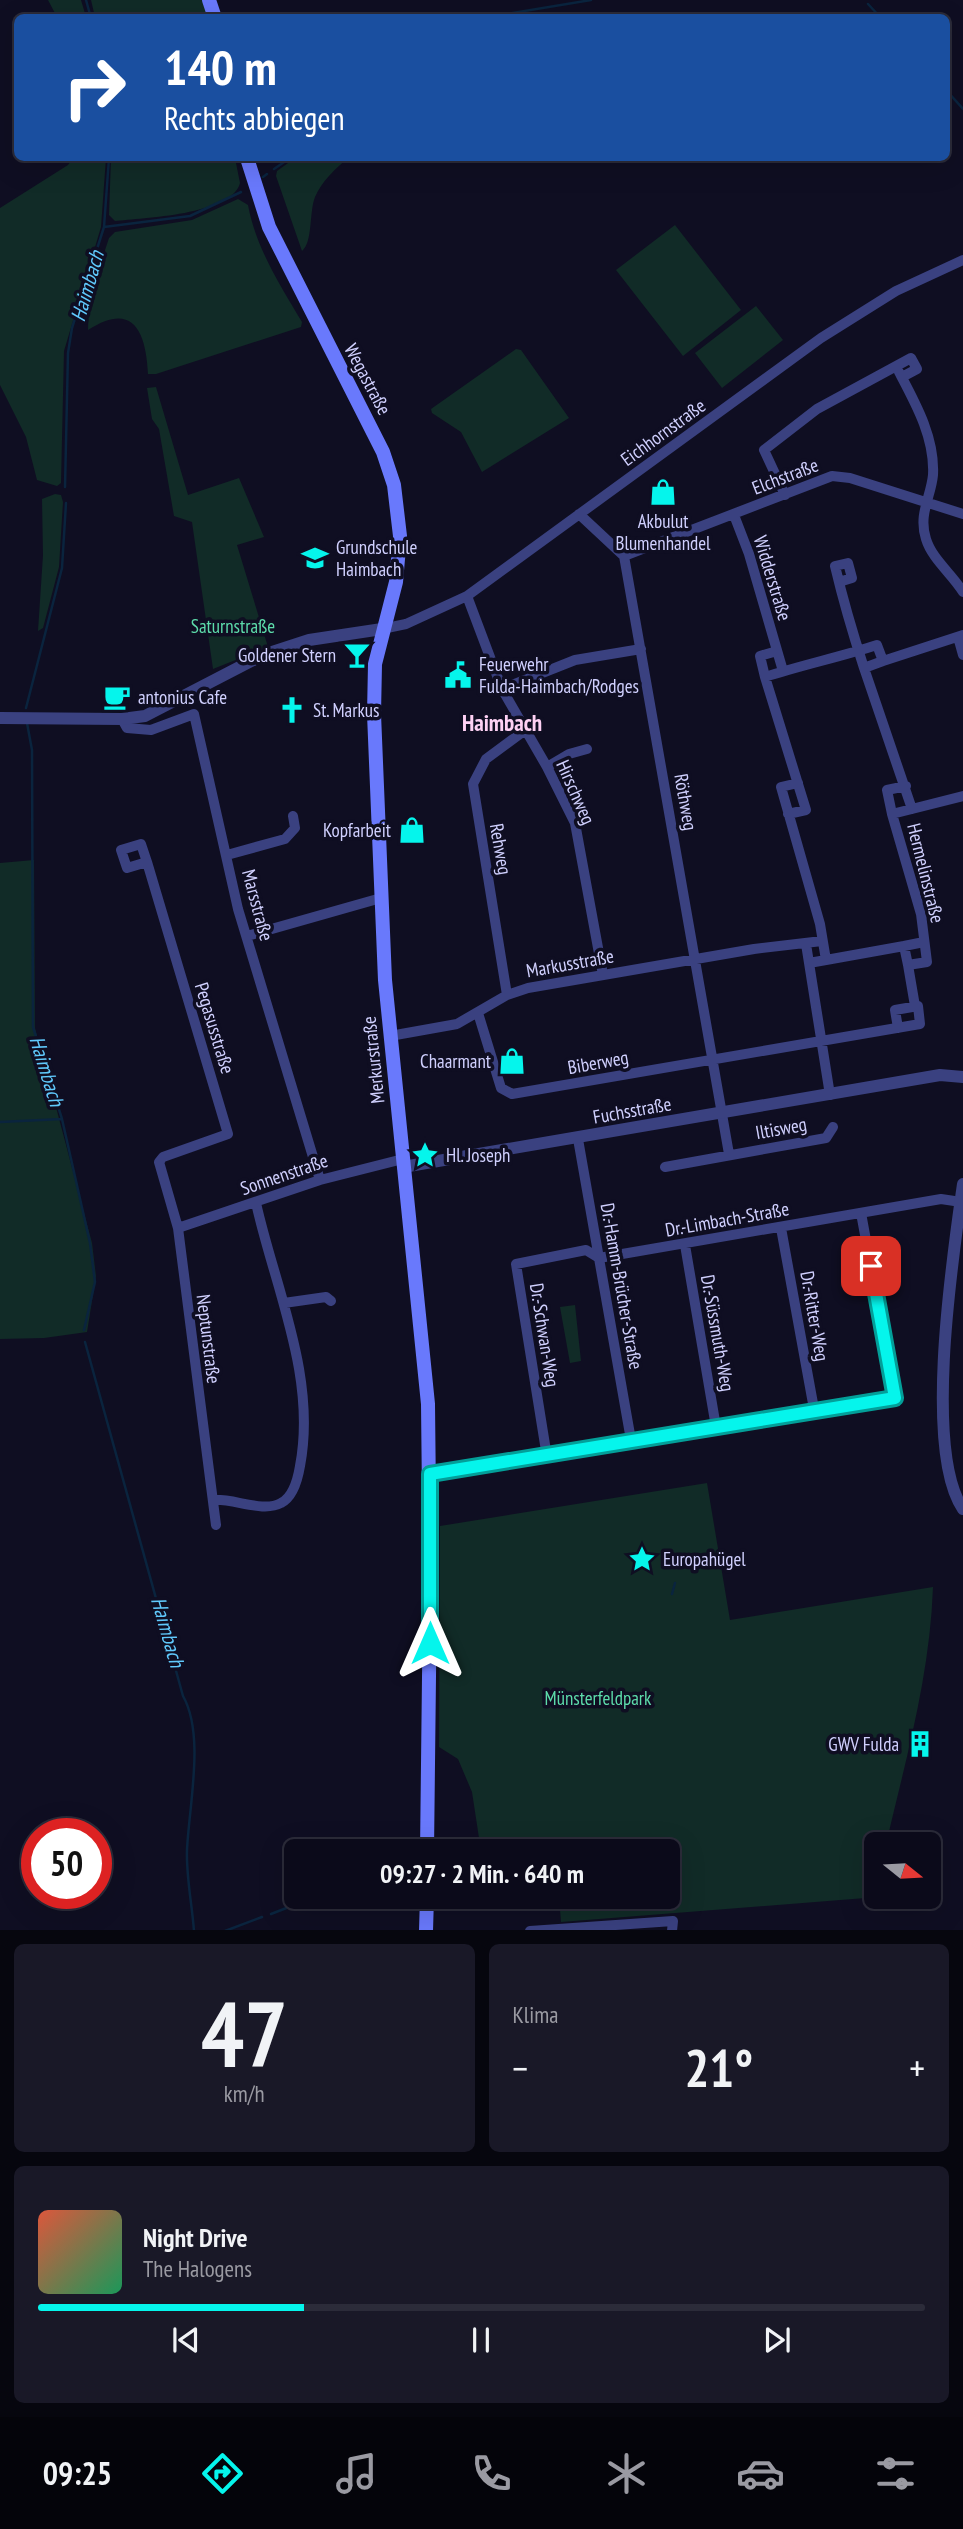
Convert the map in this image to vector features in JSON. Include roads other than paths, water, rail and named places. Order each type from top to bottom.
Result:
[{"type":"main road","name":"Wegastraße","points":[[248,161],[269,227],[374,432],[394,485],[400,521],[400,552],[396,582],[382,629]]},
{"type":"main road","name":"Merkurstraße","points":[[382,629],[375,664],[374,693],[381,898],[390,1036],[424,1354],[430,1481],[427,1839]]},
{"type":"main road","points":[[426,1909],[426,1930]]},
{"type":"street","name":"Eichhornstraße","points":[[382,629],[406,624],[467,596],[850,318],[915,281],[963,260]]},
{"type":"street","points":[[785,495],[764,450],[817,408],[911,358],[917,369],[902,377]]},
{"type":"street","points":[[896,366],[925,424],[933,453],[933,478],[925,502],[923,527],[928,546],[963,592]]},
{"type":"street","name":"Elchstraße","points":[[624,556],[840,476],[963,514]]},
{"type":"street","points":[[579,514],[624,556]]},
{"type":"street","name":"Widderstraße","points":[[733,515],[748,554],[783,671]]},
{"type":"street","name":"Röthweg","points":[[624,556],[721,1115]]},
{"type":"street","name":"Hermelinstraße","points":[[839,582],[864,667],[912,809],[892,814]]},
{"type":"street","name":"Hirschweg","points":[[467,596],[502,689],[547,767],[575,823],[603,975]]},
{"type":"street","points":[[0,718],[122,719],[156,712],[246,663],[292,645],[382,629]]},
{"type":"street","points":[[864,667],[960,636],[963,654]]},
{"type":"street","points":[[788,814],[806,810],[765,677],[877,645],[883,661]]},
{"type":"street","points":[[502,689],[575,660],[641,649]]},
{"type":"street","name":"Widderstraße","points":[[765,677],[760,656],[777,651]]},
{"type":"street","name":"Marsstraße","points":[[122,719],[128,728],[142,730],[194,714],[247,936],[320,1180]]},
{"type":"street","name":"Rehweg","points":[[507,995],[473,784],[486,759],[524,731]]},
{"type":"street","points":[[547,767],[569,754],[587,749]]},
{"type":"street","points":[[799,783],[780,787],[820,924],[826,960],[809,963]]},
{"type":"street","name":"Hermelinstraße","points":[[906,786],[887,790],[921,914],[927,962],[908,965]]},
{"type":"street","points":[[912,809],[963,796]]},
{"type":"street","points":[[227,855],[285,839],[295,828],[293,816]]},
{"type":"street","name":"Pegasusstraße","points":[[147,862],[228,1134],[160,1159]]},
{"type":"street","points":[[247,936],[381,898]]},
{"type":"street","points":[[822,941],[806,944],[830,1095]]},
{"type":"street","name":"Hermelinstraße","points":[[826,960],[924,942]]},
{"type":"street","name":"Markusstraße","points":[[390,1036],[447,1027],[478,1013],[507,995],[754,949],[806,944]]},
{"type":"street","points":[[820,1042],[920,1024],[904,946]]},
{"type":"street","points":[[898,1028],[895,1010],[915,1006]]},
{"type":"street","name":"Biberweg","points":[[478,1013],[500,1088],[508,1094],[820,1042]]},
{"type":"street","name":"Fuchsstraße","points":[[403,1163],[578,1139],[940,1075],[963,1077]]},
{"type":"street","points":[[721,1115],[729,1154]]},
{"type":"street","name":"Iltisweg","points":[[665,1167],[826,1138],[833,1127]]},
{"type":"street","name":"Dr.-Hamm-Brücher-Straße","points":[[578,1139],[631,1440]]},
{"type":"street","name":"Neptunstraße","points":[[160,1159],[178,1228],[216,1525]]},
{"type":"street","name":"Sonnenstraße","points":[[178,1228],[320,1180],[403,1163]]},
{"type":"street","points":[[963,1184],[947,1336],[944,1396],[948,1469],[954,1494],[963,1509]]},
{"type":"street","name":"Dr.-Limbach-Straße","points":[[599,1258],[941,1199],[961,1202]]},
{"type":"street","points":[[213,1500],[237,1500],[271,1507],[279,1505],[291,1493],[298,1477],[304,1425],[301,1382],[284,1303],[271,1270],[256,1203]]},
{"type":"street","points":[[430,1481],[631,1440],[895,1398],[862,1213]]},
{"type":"street","name":"Dr.-Ritter-Weg","points":[[781,1228],[814,1409]]},
{"type":"street","name":"Dr.-Süssmuth-Weg","points":[[685,1245],[716,1427]]},
{"type":"street","name":"Dr.-Schwan-Weg","points":[[547,1457],[516,1264],[586,1250],[599,1258]]},
{"type":"street","points":[[284,1303],[325,1297],[331,1301]]},
{"type":"street","points":[[530,1930],[672,1926]]},
{"type":"waterway","points":[[86,0],[90,14]]},
{"type":"waterway","name":"Haimbach","points":[[507,14],[591,0]]},
{"type":"waterway","points":[[868,4],[877,14]]},
{"type":"waterway","points":[[950,94],[963,109]]},
{"type":"waterway","points":[[104,227],[109,161]]},
{"type":"waterway","name":"Haimbach","points":[[274,169],[286,161]]},
{"type":"waterway","name":"Haimbach","points":[[263,177],[267,174]]},
{"type":"waterway","name":"Haimbach","points":[[65,487],[68,353],[72,328],[104,227],[190,216],[241,192]]},
{"type":"waterway","name":"Haimbach","points":[[26,708],[62,568],[66,503]]},
{"type":"waterway","name":"Haimbach","points":[[27,723],[32,750],[33,1027],[62,1119],[90,1243],[95,1282],[84,1330]]},
{"type":"waterway","points":[[0,1122],[62,1119]]},
{"type":"waterway","name":"Haimbach","points":[[85,1342],[183,1696],[190,1712],[194,1771],[187,1860],[194,1930]]},
{"type":"waterway","points":[[672,1594],[675,1583]]},
{"type":"waterway","points":[[271,1914],[284,1909]]},
{"type":"waterway","points":[[228,1930],[262,1917]]},
{"type":"place","name":"Akbulut Blumenhandel","points":[[663,492]]},
{"type":"place","name":"Grundschule Haimbach","points":[[315,558]]},
{"type":"place","name":"Goldener Stern","points":[[357,655]]},
{"type":"place","name":"Feuerwehr Fulda-Haimbach/Rodges","points":[[458,675]]},
{"type":"place","name":"antonius Cafe","points":[[117,697]]},
{"type":"place","name":"St. Markus","points":[[292,710]]},
{"type":"place","name":"Kopfarbeit","points":[[412,830]]},
{"type":"place","name":"Chaarmant","points":[[512,1061]]},
{"type":"place","name":"Hl. Joseph","points":[[425,1155]]},
{"type":"place","name":"Europahügel","points":[[642,1559]]},
{"type":"place","name":"GWV Fulda","points":[[920,1744]]},
{"type":"district","name":"Haimbach","points":[[502,722]]},
{"type":"park label","name":"Saturnstraße","points":[[233,626]]},
{"type":"park label","name":"Münsterfeldpark","points":[[598,1698]]}]
